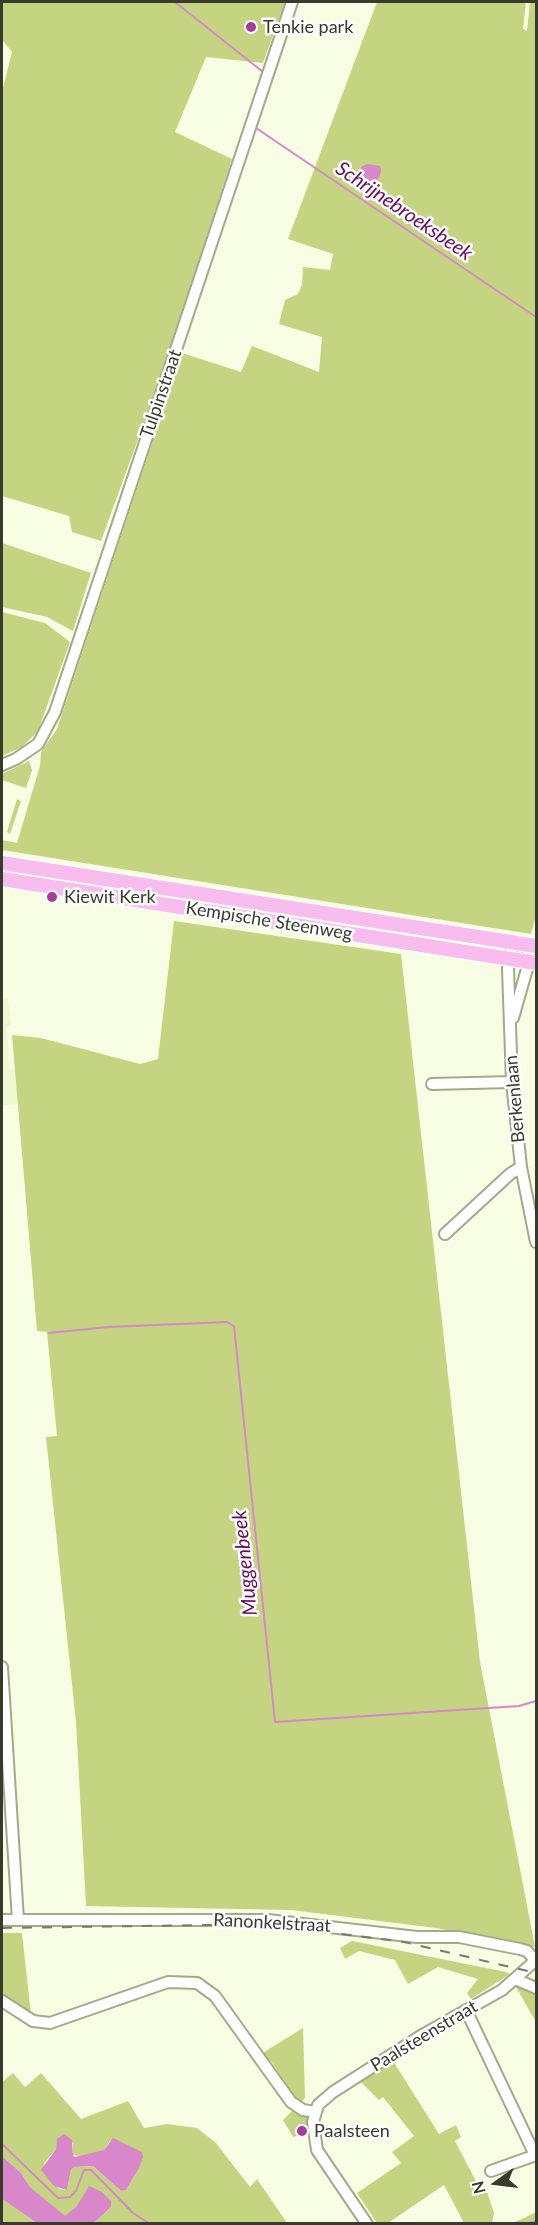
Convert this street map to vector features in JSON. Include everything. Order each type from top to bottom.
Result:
[{"type":"main road","name":"Kempische Steenweg","points":[[2,863],[526,945]]},
{"type":"main road","name":"Kempische Steenweg","points":[[2,879],[533,962]]},
{"type":"street","name":"Tulpinstraat","points":[[2,765],[22,756],[38,744],[55,712],[292,2]]},
{"type":"street","name":"Berkenlaan","points":[[510,1026],[533,962],[526,945],[509,959],[510,1026],[512,1082],[521,1167],[537,1242]]},
{"type":"street","points":[[432,1084],[512,1082]]},
{"type":"street","points":[[445,1234],[521,1167]]},
{"type":"street","points":[[2,1667],[18,1920]]},
{"type":"street","name":"Ranonkelstraat","points":[[2,1920],[268,1920],[320,1924],[417,1937],[459,1937],[527,1951],[536,1961]]},
{"type":"street","name":"Paalsteenstraat","points":[[315,2112],[322,2098],[502,1990],[536,1961]]},
{"type":"street","points":[[514,1979],[537,1988]]},
{"type":"street","points":[[2,2001],[33,2021],[51,2023],[168,1982],[197,1983],[215,1996],[291,2102],[303,2110],[315,2112],[313,2134],[317,2150],[367,2223]]},
{"type":"street","points":[[466,2010],[536,2155],[491,2171]]},
{"type":"shaded area","points":[[367,164],[380,166],[381,170],[380,176],[368,194],[360,191],[358,183],[361,167]]},
{"type":"shaded area","points":[[2,999],[8,999],[11,1025],[7,1026],[9,1069],[16,1069],[18,1104],[2,1105]]},
{"type":"shaded area","points":[[64,2134],[72,2140],[75,2157],[104,2150],[113,2138],[142,2152],[143,2157],[138,2170],[126,2190],[121,2191],[93,2166],[74,2167],[71,2170],[67,2190],[54,2186],[41,2170],[56,2149],[57,2139]]},
{"type":"shaded area","points":[[2,2156],[21,2173],[30,2187],[65,2216],[76,2207],[89,2186],[102,2192],[111,2201],[111,2207],[94,2223],[37,2223],[2,2199]]},
{"type":"green space","points":[[2,2],[285,2],[263,63],[206,57],[175,132],[232,159],[169,354],[101,541],[72,532],[69,516],[2,496],[2,92],[12,52],[3,41]]},
{"type":"green space","points":[[377,2],[526,2],[523,29],[527,31],[530,2],[536,2],[536,915],[531,934],[2,850],[2,840],[17,843],[40,766],[41,752],[57,729],[182,353],[241,372],[252,346],[319,372],[322,337],[279,324],[285,300],[298,294],[302,285],[303,267],[330,270],[333,254],[288,239]]},
{"type":"green space","points":[[2,543],[91,573],[73,631],[47,617],[2,607]]},
{"type":"green space","points":[[2,612],[45,623],[70,642],[38,731],[22,747],[2,756]]},
{"type":"green space","points":[[29,761],[32,770],[26,788],[2,780],[2,774]]},
{"type":"green space","points":[[17,799],[21,801],[10,834],[7,832]]},
{"type":"green space","points":[[174,921],[401,954],[480,1662],[535,1947],[436,1928],[291,1910],[86,1906],[76,1722],[46,1437],[57,1436],[47,1332],[37,1331],[12,1035],[41,1038],[140,1064],[158,1059]]},
{"type":"green space","points":[[2,1933],[22,1933],[31,2015],[2,1997]]},
{"type":"green space","points":[[352,1941],[510,1974],[471,1999],[467,1993],[478,1979],[438,1967],[408,1984],[395,1960],[359,1951],[345,1959],[340,1948]]},
{"type":"green space","points":[[516,1987],[536,1990],[536,2022]]},
{"type":"green space","points":[[303,2028],[305,2098],[299,2105],[292,2100],[295,2097],[270,2060],[267,2063],[261,2054]]},
{"type":"green space","points":[[393,2061],[439,2134],[456,2125],[461,2137],[455,2141],[480,2189],[485,2186],[494,2213],[492,2223],[464,2223],[444,2185],[388,2223],[377,2223],[357,2193],[401,2163],[392,2152],[414,2136],[383,2097],[379,2100],[361,2082]]},
{"type":"green space","points":[[13,2073],[25,2087],[41,2073],[81,2119],[128,2101],[144,2128],[167,2124],[197,2128],[216,2143],[250,2187],[257,2179],[287,2223],[94,2223],[111,2207],[89,2187],[76,2207],[65,2217],[30,2187],[21,2173],[2,2156],[2,2082]],"holes":[[[110,2141],[138,2170],[126,2190],[121,2191],[93,2166],[74,2167],[71,2170],[67,2190],[59,2189],[44,2163],[56,2149],[73,2143],[73,2155],[85,2157],[104,2150]]]},
{"type":"green space","points":[[294,2109],[308,2115],[306,2133],[293,2137],[283,2120]]},
{"type":"green space","points":[[2,2199],[37,2223],[2,2223]]},
{"type":"green space","points":[[536,2212],[536,2223],[512,2223],[522,2219]]},
{"type":"waterway","name":"Schrijnebroeksbeek","points":[[175,2],[263,72]]},
{"type":"waterway","name":"Schrijnebroeksbeek","points":[[256,128],[536,317]]},
{"type":"waterway","name":"Muggenbeek","points":[[49,1333],[108,1327],[227,1322],[234,1326],[275,1722],[519,1706],[536,1701]]},
{"type":"waterway","points":[[2,2144],[58,2198],[70,2197],[76,2191],[84,2170],[91,2170],[133,2213],[150,2224]]},
{"type":"waterway","points":[[526,2224],[536,2221]]},
{"type":"railway","points":[[2,1928],[210,1925],[311,1930],[404,1942],[536,1973]]},
{"type":"place","name":"Tenkie park","points":[[251,27]]},
{"type":"place","name":"Kiewit Kerk","points":[[52,897]]},
{"type":"place","name":"Paalsteen","points":[[302,2131]]}]
